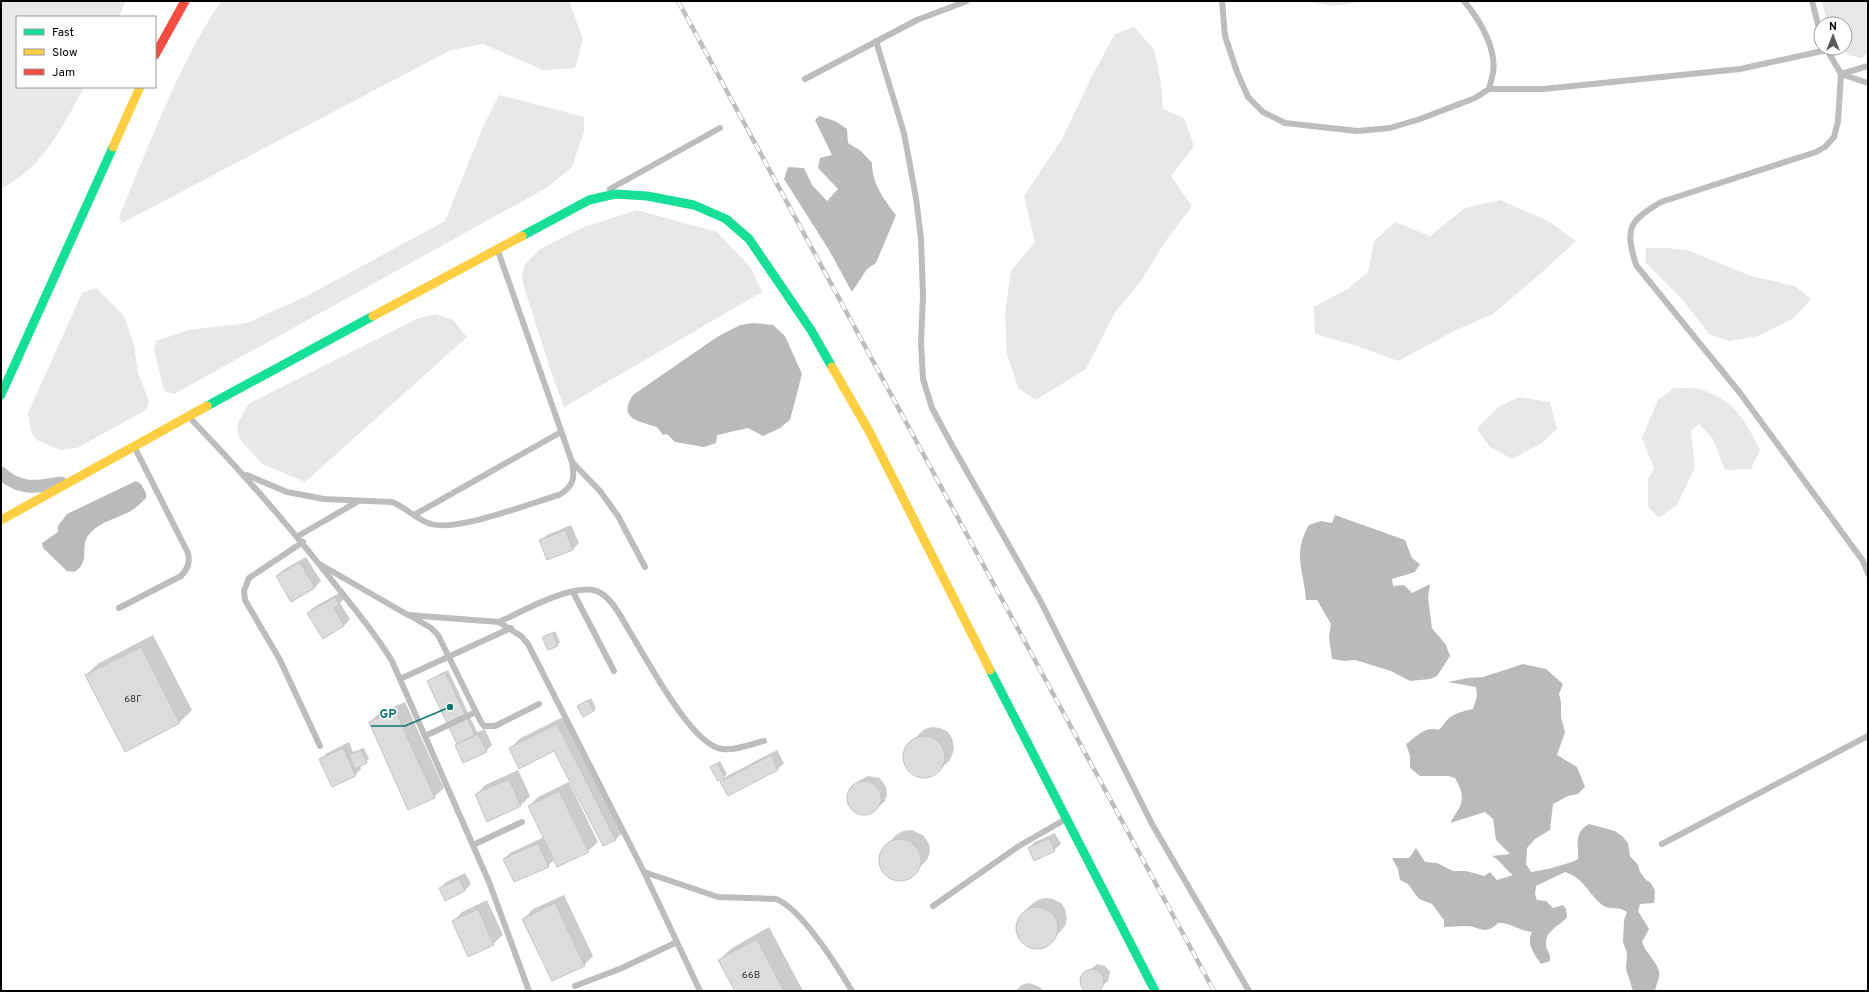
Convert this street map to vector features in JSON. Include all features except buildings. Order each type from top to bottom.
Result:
[{"type":"street","points":[[156,53],[185,1]]},
{"type":"street","points":[[1,395],[140,88]]},
{"type":"street","points":[[1,520],[188,416],[589,200],[615,194],[647,196],[694,205],[726,219],[750,239],[811,330],[869,431],[1066,820],[1155,991]]},
{"type":"street","points":[[1,473],[9,481],[21,486],[42,487],[69,482]]},
{"type":"lane","points":[[805,79],[917,20],[967,1]]},
{"type":"lane","points":[[1222,1],[1225,36],[1248,97],[1263,112],[1285,123],[1357,131],[1390,128],[1420,119],[1475,98],[1489,88],[1543,89],[1740,68],[1813,52]]},
{"type":"lane","points":[[1464,1],[1474,14],[1491,50],[1493,73],[1489,88]]},
{"type":"lane","points":[[1812,1],[1816,16]]},
{"type":"lane","points":[[876,41],[904,133],[916,198],[921,239],[921,342],[923,379],[932,408],[952,447],[1042,602],[1152,824],[1249,991]]},
{"type":"lane","points":[[1830,56],[1841,74],[1838,121],[1834,138],[1825,147],[1816,152],[1661,202],[1644,213],[1631,227],[1630,243],[1636,265],[1740,393],[1863,562],[1868,574]]},
{"type":"lane","points":[[1841,74],[1868,66]]},
{"type":"lane","points":[[1841,74],[1868,84]]},
{"type":"lane","points":[[589,200],[720,128]]},
{"type":"lane","points":[[244,474],[287,492],[324,499],[358,502],[392,502],[399,504],[423,521],[433,525],[449,526],[472,522],[559,495],[568,489],[573,481],[572,462],[497,249]]},
{"type":"lane","points":[[188,416],[244,474],[303,542],[380,641],[392,661],[489,882],[527,989]]},
{"type":"lane","points":[[414,515],[561,432]]},
{"type":"lane","points":[[119,608],[181,576],[187,569],[190,561],[188,553],[134,446]]},
{"type":"lane","points":[[572,462],[600,491],[618,516],[645,567]]},
{"type":"lane","points":[[298,536],[358,502]]},
{"type":"lane","points":[[303,542],[249,578],[244,591],[245,600],[280,660],[320,746]]},
{"type":"lane","points":[[318,563],[431,628],[438,635],[450,657],[481,722],[489,727],[495,726],[539,704]]},
{"type":"lane","points":[[499,622],[546,600],[573,592],[594,590],[609,601],[623,620],[670,698],[695,731],[708,744],[722,749],[729,749],[764,741]]},
{"type":"lane","points":[[573,592],[614,671]]},
{"type":"lane","points":[[408,614],[499,622],[522,636],[528,644],[644,872],[700,991]]},
{"type":"lane","points":[[400,679],[511,628]]},
{"type":"lane","points":[[425,736],[476,712]]},
{"type":"lane","points":[[1662,844],[1868,736]]},
{"type":"lane","points":[[934,906],[1019,846],[1066,820]]},
{"type":"lane","points":[[472,845],[522,822]]},
{"type":"lane","points":[[644,872],[718,897],[776,899],[784,902],[794,911],[812,934],[852,991]]},
{"type":"lane","points":[[575,986],[622,968],[677,942]]},
{"type":"shaded area","points":[[1,1],[126,1],[119,16],[16,16],[16,88],[83,88],[68,117],[50,145],[29,169],[16,180],[1,189]]},
{"type":"shaded area","points":[[221,1],[569,1],[583,39],[575,68],[543,70],[483,44],[451,50],[122,223],[119,217],[165,106],[191,52]]},
{"type":"shaded area","points":[[1305,1],[1368,1],[1333,6]]},
{"type":"shaded area","points":[[1822,1],[1868,1],[1868,53],[1861,58],[1852,56],[1853,16],[1825,16]]},
{"type":"shaded area","points":[[1134,27],[1154,49],[1161,82],[1163,109],[1184,118],[1194,146],[1171,176],[1192,206],[1165,242],[1141,281],[1114,314],[1086,369],[1036,400],[1018,388],[1007,354],[1005,313],[1011,271],[1035,242],[1024,196],[1062,139],[1093,74],[1115,34]]},
{"type":"shaded area","points":[[499,95],[584,117],[584,132],[572,167],[548,187],[174,394],[164,391],[154,350],[156,341],[189,330],[247,323],[305,297],[445,221],[483,127]]},
{"type":"shaded area","points":[[819,116],[835,121],[847,129],[848,143],[861,151],[872,163],[876,184],[896,215],[876,263],[867,269],[852,292],[829,250],[784,179],[788,167],[804,168],[812,185],[827,201],[838,189],[818,168],[820,158],[832,155],[815,120]]},
{"type":"shaded area","points":[[1500,200],[1550,222],[1576,241],[1493,314],[1456,330],[1398,361],[1354,345],[1315,334],[1314,307],[1349,288],[1368,272],[1374,241],[1395,222],[1430,236],[1465,208]]},
{"type":"shaded area","points":[[637,210],[717,232],[751,268],[762,292],[564,407],[552,375],[523,284],[522,273],[526,263],[540,249],[581,228]]},
{"type":"shaded area","points":[[1646,248],[1687,250],[1751,276],[1795,286],[1811,299],[1794,318],[1758,336],[1729,341],[1709,334],[1682,299],[1645,262]]},
{"type":"shaded area","points":[[96,288],[124,316],[134,345],[138,373],[149,401],[146,410],[77,448],[60,450],[37,440],[31,432],[28,413],[82,293]]},
{"type":"shaded area","points":[[435,314],[453,320],[467,337],[305,482],[262,464],[239,438],[237,425],[248,404],[419,318]]},
{"type":"shaded area","points":[[753,323],[773,325],[785,336],[802,374],[790,420],[780,428],[763,436],[748,428],[717,435],[716,443],[704,447],[675,442],[667,434],[663,435],[657,427],[632,418],[627,409],[633,395],[717,337],[740,325]]},
{"type":"shaded area","points":[[1674,388],[1696,388],[1711,393],[1730,405],[1749,429],[1760,450],[1751,469],[1725,470],[1713,439],[1699,424],[1691,431],[1695,467],[1677,505],[1659,518],[1648,507],[1648,479],[1654,469],[1642,438],[1658,400]]},
{"type":"shaded area","points":[[1519,397],[1550,402],[1557,429],[1542,443],[1512,459],[1490,447],[1477,429],[1498,407]]},
{"type":"shaded area","points":[[136,481],[141,484],[146,493],[146,498],[131,511],[104,523],[91,532],[85,543],[83,563],[80,568],[74,572],[67,571],[43,548],[42,543],[58,532],[58,526],[67,514]]},
{"type":"shaded area","points":[[1335,515],[1405,540],[1412,558],[1420,564],[1415,572],[1392,579],[1393,586],[1404,585],[1412,593],[1430,584],[1428,598],[1432,628],[1446,645],[1450,656],[1437,676],[1430,679],[1410,681],[1391,671],[1355,660],[1345,661],[1332,659],[1329,637],[1331,624],[1317,600],[1306,600],[1300,554],[1304,535],[1309,525],[1321,521],[1332,523]]},
{"type":"shaded area","points":[[1523,664],[1546,669],[1563,684],[1559,694],[1561,702],[1561,717],[1565,732],[1557,755],[1577,767],[1585,787],[1578,794],[1568,796],[1553,804],[1550,830],[1535,839],[1527,848],[1526,864],[1531,872],[1555,867],[1578,859],[1579,835],[1584,827],[1589,824],[1615,831],[1623,837],[1628,843],[1630,856],[1638,865],[1640,872],[1646,880],[1651,883],[1655,891],[1654,903],[1640,904],[1638,911],[1649,929],[1642,942],[1659,972],[1655,991],[1633,991],[1626,969],[1627,953],[1623,942],[1624,920],[1627,912],[1621,909],[1604,906],[1578,879],[1572,875],[1565,872],[1536,886],[1535,894],[1537,900],[1546,901],[1553,908],[1563,905],[1566,909],[1567,917],[1550,932],[1546,940],[1546,945],[1550,956],[1550,961],[1541,964],[1533,953],[1530,945],[1530,936],[1532,932],[1503,923],[1498,923],[1485,930],[1469,926],[1444,927],[1444,920],[1432,904],[1419,899],[1408,884],[1400,880],[1398,869],[1392,858],[1409,858],[1416,848],[1425,862],[1437,863],[1453,871],[1466,871],[1484,876],[1490,872],[1497,880],[1513,875],[1492,856],[1510,854],[1496,840],[1493,819],[1485,812],[1450,823],[1458,811],[1462,801],[1459,785],[1455,778],[1448,776],[1420,776],[1410,768],[1410,756],[1406,744],[1429,729],[1438,730],[1453,716],[1473,709],[1477,696],[1476,687],[1448,682],[1483,677]]},
{"type":"railway","points":[[678,1],[1214,991]]},
{"type":"traffic: fast","points":[[1,395],[113,147]]},
{"type":"traffic: fast","points":[[522,236],[589,200],[615,194],[647,196],[694,205],[726,219],[749,239],[811,330],[832,367]]},
{"type":"traffic: fast","points":[[207,406],[373,316]]},
{"type":"traffic: fast","points":[[990,670],[1155,991]]},
{"type":"traffic: slow","points":[[113,147],[140,88]]},
{"type":"traffic: slow","points":[[373,316],[522,236]]},
{"type":"traffic: slow","points":[[832,367],[869,431],[990,670]]},
{"type":"traffic: slow","points":[[1,520],[207,406]]},
{"type":"traffic: jam","points":[[156,53],[185,1]]},
{"type":"place","name":"GP","points":[[450,707]]}]
